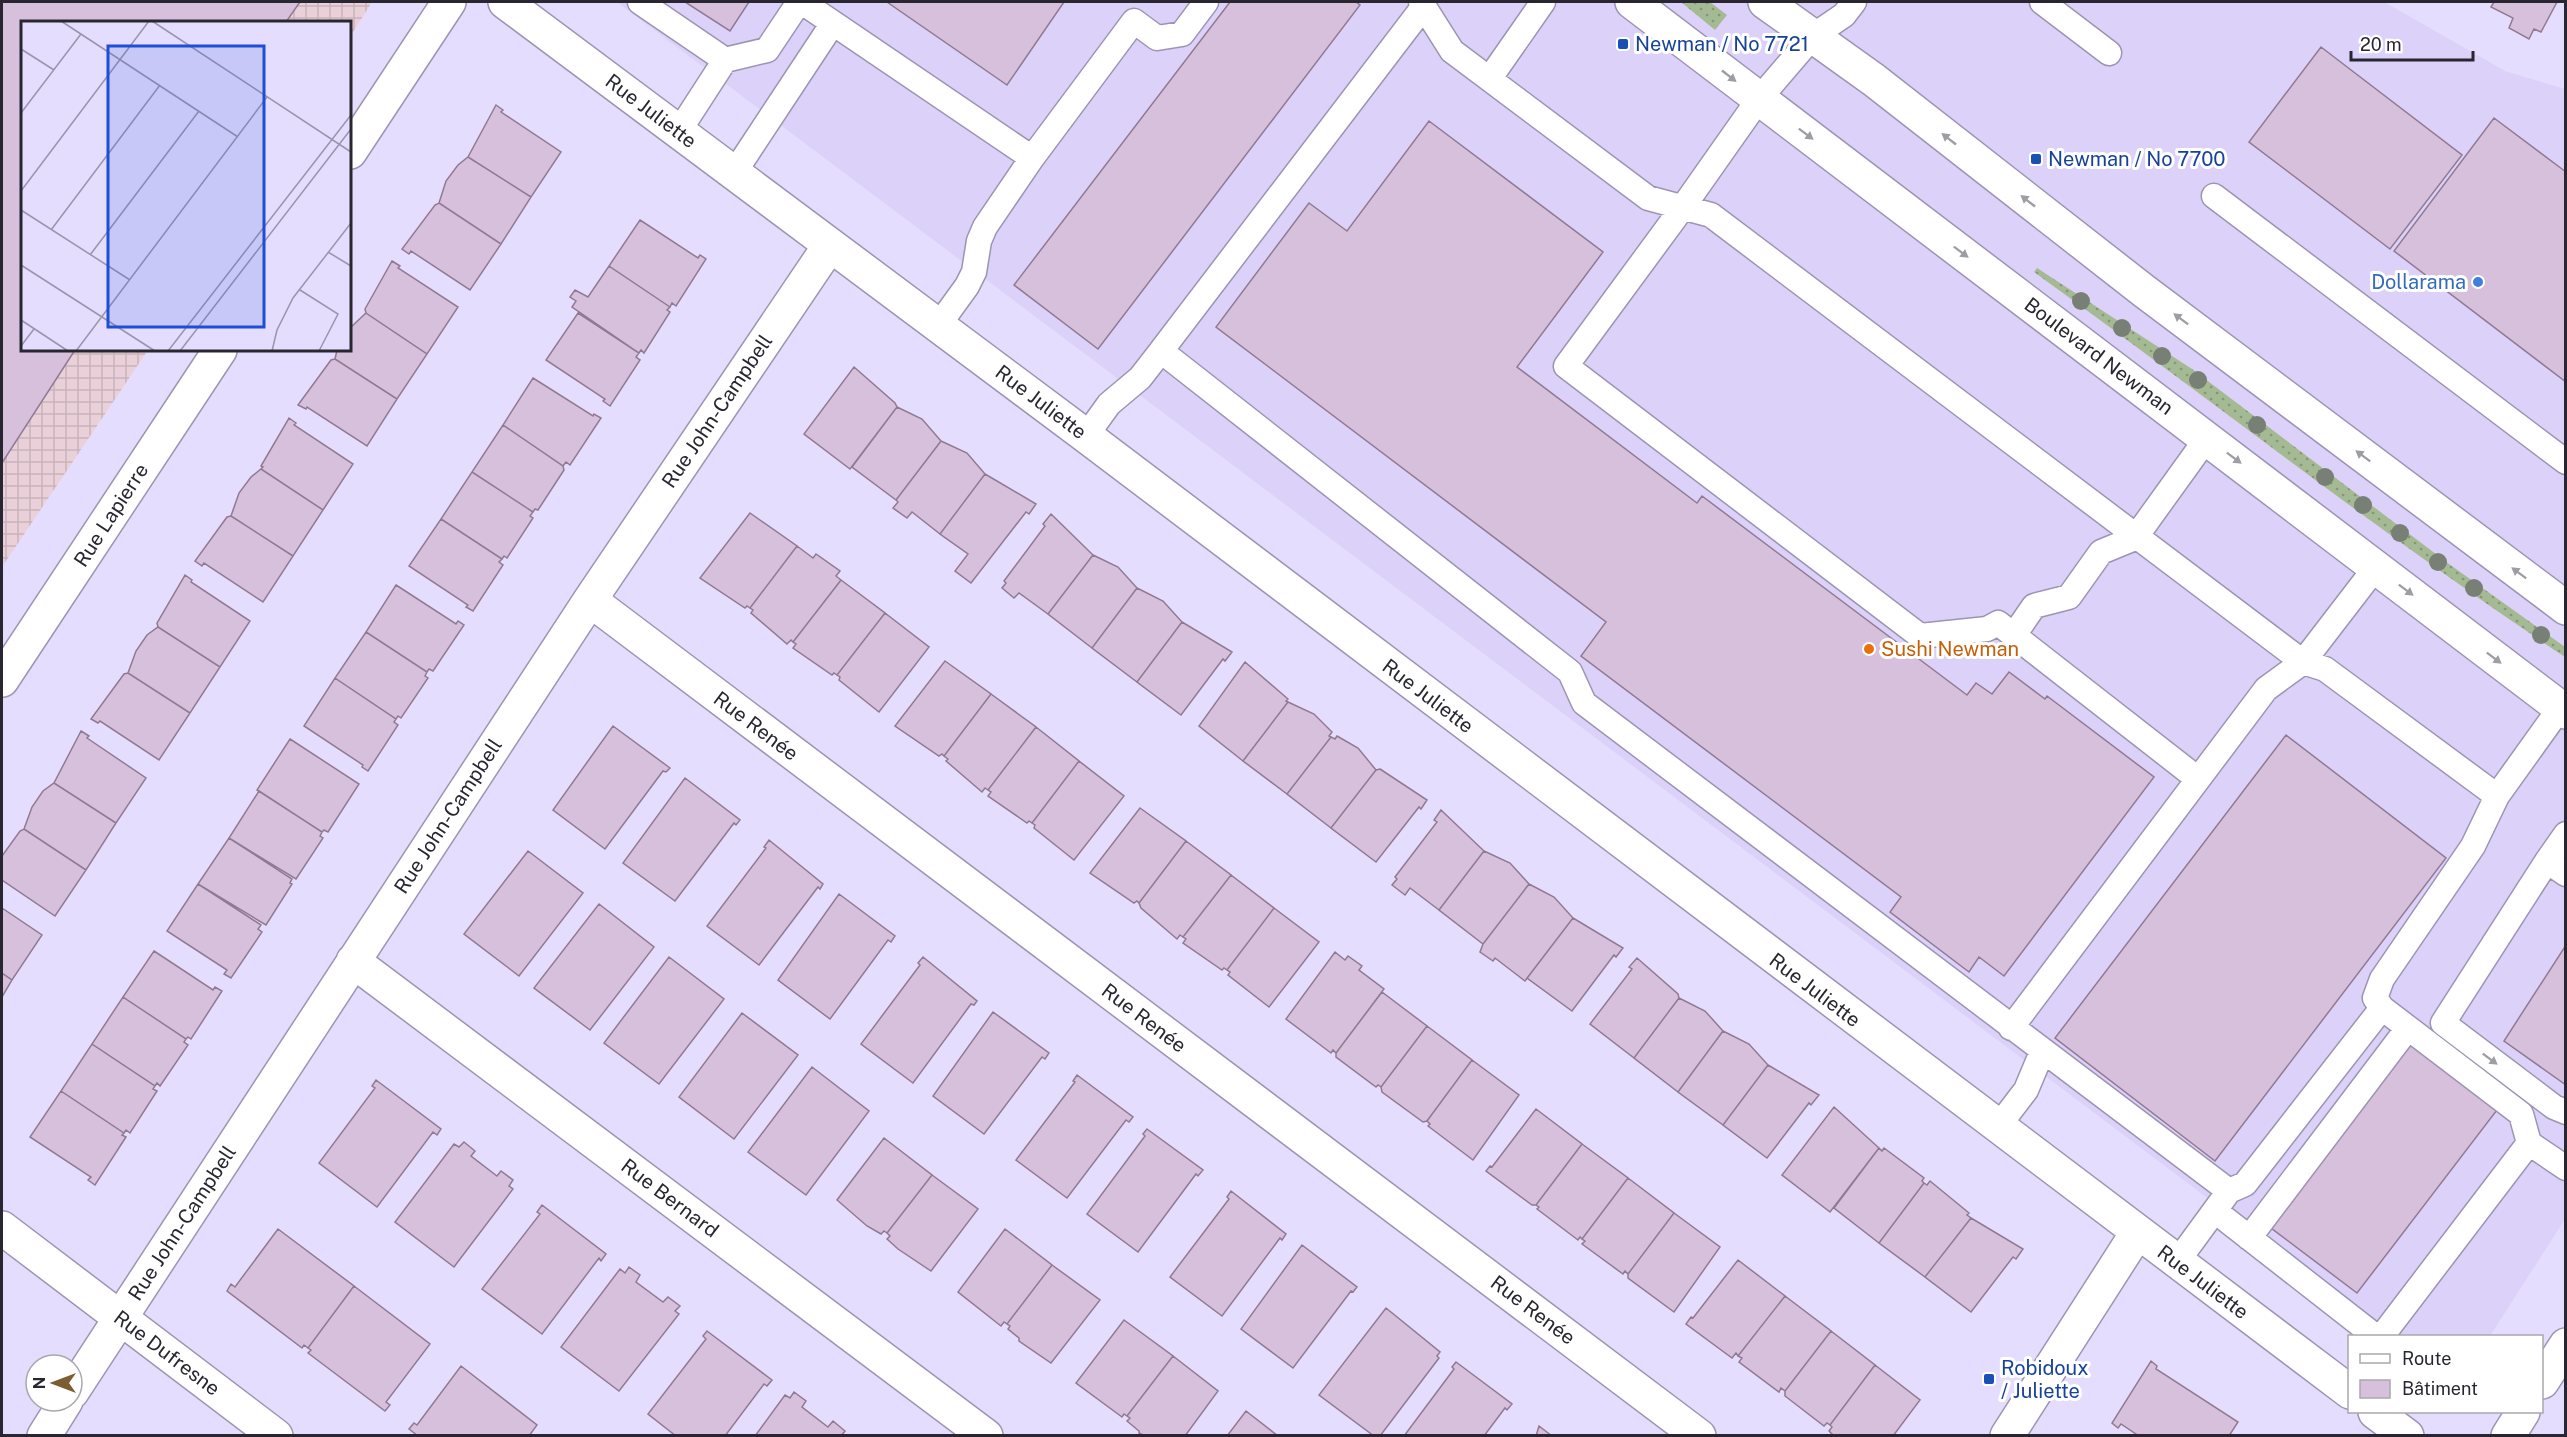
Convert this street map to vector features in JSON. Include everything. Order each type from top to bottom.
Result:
[{"type":"street","points":[[351,150],[449,2]]},
{"type":"street","name":"Rue Juliette","points":[[505,2],[1086,436],[2137,1233],[2347,1386]]},
{"type":"street","name":"Boulevard Newman","points":[[1632,2],[2563,710]]},
{"type":"street","points":[[1765,2],[1874,80],[2144,291],[2565,608]]},
{"type":"street","name":"Rue John-Campbell","points":[[84,1374],[590,600],[830,245]]},
{"type":"street","name":"Rue Lapierre","points":[[2,680],[218,351]]},
{"type":"street","name":"Rue Renée","points":[[590,600],[1699,1436]]},
{"type":"street","name":"Rue Bernard","points":[[354,961],[986,1436]]},
{"type":"street","name":"Rue Dufresne","points":[[2,1228],[276,1436]]},
{"type":"street","points":[[2007,1436],[2137,1233]]},
{"type":"street","points":[[2543,1379],[2565,1345]]},
{"type":"street","points":[[44,1436],[58,1413]]},
{"type":"street","points":[[2376,1413],[2407,1436]]},
{"type":"street","points":[[2508,1436],[2522,1413]]},
{"type":"lane","points":[[640,2],[725,60]]},
{"type":"lane","points":[[679,131],[725,60],[766,50],[801,2],[1032,158]]},
{"type":"lane","points":[[938,326],[967,286],[974,272],[979,242],[985,227],[1032,158],[1134,21],[1157,38],[1182,34],[1206,2]]},
{"type":"lane","points":[[1490,78],[1544,2]]},
{"type":"lane","points":[[1854,2],[1844,15],[1814,36],[1759,99],[1566,366],[1920,636],[1987,629],[1998,623],[2198,780]]},
{"type":"lane","points":[[2042,2],[2109,53]]},
{"type":"lane","points":[[1086,436],[1109,404],[1140,378],[1422,4],[1452,51],[1648,198],[1711,214],[2135,538],[2303,662],[2325,669],[2497,796]]},
{"type":"lane","points":[[734,173],[833,22]]},
{"type":"lane","points":[[766,50],[799,72]]},
{"type":"lane","points":[[2214,196],[2565,462]]},
{"type":"lane","points":[[1161,351],[1570,672],[1584,703],[2229,1191]]},
{"type":"lane","points":[[2014,635],[2034,606],[2069,597],[2101,552],[2135,538],[2207,438]]},
{"type":"lane","points":[[2011,1028],[2266,689],[2303,662],[2376,567]]},
{"type":"lane","points":[[2563,710],[2497,796],[2473,846],[2382,979],[2375,998],[2382,1008],[2521,1114],[2529,1143],[2565,1168]]},
{"type":"lane","points":[[2565,834],[2556,867],[2443,1023],[2554,1107],[2565,1112]]},
{"type":"lane","points":[[2178,1262],[2229,1191],[2245,1184],[2382,1008]]},
{"type":"lane","points":[[2249,1238],[2409,1028]]},
{"type":"lane","points":[[1998,1128],[2026,1090],[2043,1052]]},
{"type":"lane","points":[[2383,1335],[2529,1143]]},
{"type":"lane","points":[[2215,1211],[2374,1335]]},
{"type":"shaded area","points":[[2,2],[372,2],[351,35],[351,21],[21,21],[21,351],[147,351],[2,567]]},
{"type":"shaded area","points":[[617,2],[2384,2],[2505,71],[2565,89],[2565,1219],[2491,1335],[2390,1335]]},
{"type":"green space","points":[[1681,2],[1710,2],[1727,15],[1715,30]]},
{"type":"green space","points":[[2037,268],[2192,369],[2449,564],[2565,647],[2565,657],[2364,516],[2034,272]]},
{"type":"building","points":[[2,2],[300,2],[287,21],[21,21],[21,351],[74,351],[2,463]]},
{"type":"building","points":[[685,2],[749,2],[730,31]]},
{"type":"building","points":[[887,2],[1064,2],[1007,85]]},
{"type":"building","points":[[1230,2],[1356,2],[1360,5],[1098,349],[1014,285]]},
{"type":"building","points":[[2494,2],[2557,2],[2541,32],[2534,29],[2529,39],[2509,28],[2513,18],[2491,7]]},
{"type":"building","points":[[2321,47],[2462,155],[2390,249],[2249,142]]},
{"type":"building","points":[[496,105],[503,110],[501,112],[561,152],[531,197],[468,157]]},
{"type":"building","points":[[2494,118],[2566,172],[2566,382],[2394,251]]},
{"type":"building","points":[[1429,121],[1603,252],[1517,367],[1697,503],[1702,496],[1967,695],[1976,683],[1992,694],[2009,672],[2045,699],[2047,696],[2154,777],[2004,976],[1979,957],[1969,972],[1890,912],[1901,897],[1581,656],[1606,622],[1216,327],[1309,203],[1347,231]]},
{"type":"building","points":[[468,157],[531,197],[501,244],[439,203],[446,181],[458,165]]},
{"type":"building","points":[[439,203],[501,244],[470,290],[411,251],[409,254],[402,249],[435,205]]},
{"type":"building","points":[[640,220],[698,258],[700,255],[706,259],[676,306],[672,303],[670,307],[609,266]]},
{"type":"building","points":[[392,261],[400,266],[398,268],[458,307],[427,354],[366,313],[365,309]]},
{"type":"building","points":[[609,266],[670,307],[667,310],[670,312],[644,353],[641,350],[639,353],[572,307],[576,301],[570,297],[575,290],[588,297]]},
{"type":"building","points":[[366,313],[427,354],[397,399],[335,359],[337,351],[351,351],[351,327]]},
{"type":"building","points":[[578,313],[639,353],[636,357],[640,360],[610,406],[603,401],[605,399],[546,360]]},
{"type":"building","points":[[335,359],[397,399],[367,446],[307,407],[306,409],[298,405],[331,360]]},
{"type":"building","points":[[854,367],[897,407],[850,469],[804,434]]},
{"type":"building","points":[[533,378],[593,416],[594,414],[601,418],[570,465],[566,462],[563,466],[503,425]]},
{"type":"building","points":[[897,407],[922,419],[941,441],[896,500],[852,467]]},
{"type":"building","points":[[289,418],[296,423],[294,425],[353,464],[323,510],[261,469]]},
{"type":"building","points":[[503,425],[563,466],[564,470],[538,510],[535,509],[533,512],[472,472]]},
{"type":"building","points":[[941,441],[967,453],[985,474],[940,534],[912,512],[907,518],[893,508],[898,502],[896,500]]},
{"type":"building","points":[[261,469],[323,510],[293,556],[231,516],[239,493],[251,477]]},
{"type":"building","points":[[472,472],[533,512],[530,516],[533,518],[507,558],[504,556],[502,559],[441,519]]},
{"type":"building","points":[[985,474],[1036,504],[1029,514],[1026,512],[971,583],[955,571],[968,554],[940,534]]},
{"type":"building","points":[[750,513],[797,546],[750,608],[747,606],[745,608],[700,578]]},
{"type":"building","points":[[1051,514],[1093,555],[1048,614],[1019,593],[1014,598],[1002,588],[1006,583],[1004,581],[1045,526],[1043,524]]},
{"type":"building","points":[[231,516],[293,556],[263,602],[204,563],[202,566],[195,561],[227,517]]},
{"type":"building","points":[[441,519],[502,559],[499,562],[503,565],[473,611],[466,607],[468,605],[409,566]]},
{"type":"building","points":[[797,546],[813,558],[816,554],[840,571],[836,576],[841,580],[793,642],[791,640],[787,644],[751,613],[753,610],[750,608]]},
{"type":"building","points":[[1093,555],[1118,567],[1137,588],[1092,648],[1048,614]]},
{"type":"building","points":[[185,575],[192,580],[191,582],[250,621],[220,667],[158,627],[157,623]]},
{"type":"building","points":[[841,580],[885,613],[837,675],[834,673],[832,675],[793,648],[796,644],[793,642]]},
{"type":"building","points":[[396,585],[456,624],[458,621],[464,625],[433,671],[429,669],[427,672],[366,632]]},
{"type":"building","points":[[1137,588],[1163,601],[1182,622],[1137,682],[1092,648]]},
{"type":"building","points":[[885,613],[929,647],[879,712],[839,680],[840,677],[837,675]]},
{"type":"building","points":[[1182,622],[1232,652],[1225,661],[1223,659],[1181,715],[1137,682]]},
{"type":"building","points":[[158,627],[220,667],[190,713],[128,673],[136,651],[147,635]]},
{"type":"building","points":[[366,632],[427,672],[425,676],[428,678],[401,718],[398,716],[396,719],[335,678]]},
{"type":"building","points":[[945,661],[991,694],[944,756],[942,754],[939,756],[895,726]]},
{"type":"building","points":[[1245,662],[1288,699],[1286,701],[1288,702],[1243,761],[1199,726]]},
{"type":"building","points":[[128,673],[190,713],[159,760],[100,721],[98,723],[91,719],[124,674]]},
{"type":"building","points":[[335,678],[396,719],[394,722],[398,725],[368,771],[362,767],[363,765],[304,726]]},
{"type":"building","points":[[991,694],[1036,727],[988,790],[985,788],[982,792],[946,761],[948,759],[944,756]]},
{"type":"building","points":[[1288,702],[1314,714],[1332,732],[1329,736],[1331,737],[1287,794],[1243,761]]},
{"type":"building","points":[[613,726],[670,768],[666,772],[663,771],[605,849],[553,810]]},
{"type":"building","points":[[1036,727],[1079,761],[1032,823],[1029,821],[1027,823],[988,796],[991,792],[988,790]]},
{"type":"building","points":[[81,731],[89,736],[87,738],[146,778],[116,823],[54,783]]},
{"type":"building","points":[[2286,735],[2446,858],[2215,1161],[2055,1038]]},
{"type":"building","points":[[1337,736],[1358,748],[1376,770],[1331,828],[1287,794],[1331,737],[1335,739]]},
{"type":"building","points":[[290,739],[359,784],[328,832],[324,830],[322,832],[257,790]]},
{"type":"building","points":[[1079,761],[1124,796],[1074,860],[1034,828],[1035,825],[1032,823]]},
{"type":"building","points":[[1380,769],[1427,800],[1376,862],[1331,828],[1376,770]]},
{"type":"building","points":[[685,778],[740,820],[736,825],[734,823],[675,901],[623,863]]},
{"type":"building","points":[[54,783],[116,823],[86,870],[24,829],[32,807],[43,791]]},
{"type":"building","points":[[259,791],[322,832],[320,836],[323,838],[296,879],[229,838]]},
{"type":"building","points":[[1140,808],[1186,841],[1139,903],[1137,901],[1134,903],[1090,873]]},
{"type":"building","points":[[1441,810],[1484,851],[1439,910],[1410,888],[1405,895],[1392,885],[1397,879],[1395,877],[1437,822],[1434,820]]},
{"type":"building","points":[[24,829],[86,870],[55,916],[2,880],[2,856],[20,831]]},
{"type":"building","points":[[229,838],[292,879],[290,883],[292,884],[266,925],[198,884]]},
{"type":"building","points":[[769,840],[823,884],[820,889],[818,887],[759,965],[707,926],[766,848],[764,847]]},
{"type":"building","points":[[1186,841],[1231,875],[1183,937],[1180,935],[1177,939],[1141,908],[1139,903]]},
{"type":"building","points":[[528,851],[583,893],[519,976],[464,934]]},
{"type":"building","points":[[1484,851],[1510,863],[1529,884],[1483,944],[1439,910]]},
{"type":"building","points":[[1231,875],[1274,908],[1227,970],[1224,968],[1222,970],[1183,943],[1186,939],[1183,937]]},
{"type":"building","points":[[198,884],[261,925],[258,929],[262,932],[231,978],[224,974],[227,970],[167,931]]},
{"type":"building","points":[[1529,884],[1554,897],[1573,918],[1525,981],[1495,958],[1493,961],[1480,952],[1483,944]]},
{"type":"building","points":[[839,894],[895,936],[891,942],[888,940],[830,1019],[778,980]]},
{"type":"building","points":[[599,904],[654,947],[590,1030],[534,988]]},
{"type":"building","points":[[2,908],[42,935],[12,980],[2,973]]},
{"type":"building","points":[[1274,908],[1319,942],[1269,1007],[1228,975],[1230,972],[1227,970]]},
{"type":"building","points":[[1573,918],[1623,948],[1616,957],[1614,955],[1572,1011],[1527,978]]},
{"type":"building","points":[[2566,945],[2566,1085],[2504,1041]]},
{"type":"building","points":[[154,951],[213,990],[215,987],[222,991],[191,1039],[188,1037],[186,1039],[123,997]]},
{"type":"building","points":[[1335,952],[1345,960],[1348,956],[1362,966],[1359,970],[1384,989],[1336,1053],[1333,1050],[1331,1053],[1286,1019]]},
{"type":"building","points":[[669,957],[724,999],[659,1084],[604,1043]]},
{"type":"building","points":[[923,957],[977,1001],[974,1005],[971,1004],[913,1083],[861,1044],[920,965],[918,963]]},
{"type":"building","points":[[1637,958],[1678,994],[1679,998],[1634,1058],[1590,1024],[1632,969],[1629,967]]},
{"type":"building","points":[[2,973],[12,980],[2,997]]},
{"type":"building","points":[[1382,992],[1427,1026],[1381,1087],[1378,1085],[1376,1087],[1336,1057],[1336,1053]]},
{"type":"building","points":[[123,997],[186,1039],[184,1042],[188,1045],[160,1086],[157,1083],[155,1086],[92,1044]]},
{"type":"building","points":[[1679,998],[1705,1011],[1723,1031],[1678,1092],[1634,1058]]},
{"type":"building","points":[[993,1012],[1049,1053],[1045,1059],[1042,1057],[984,1134],[933,1096]]},
{"type":"building","points":[[742,1013],[798,1055],[734,1139],[679,1097]]},
{"type":"building","points":[[1427,1026],[1472,1060],[1427,1121],[1423,1122],[1382,1092],[1381,1087]]},
{"type":"building","points":[[1723,1031],[1749,1044],[1768,1065],[1723,1125],[1678,1092]]},
{"type":"building","points":[[92,1044],[155,1086],[153,1089],[157,1091],[130,1133],[126,1130],[124,1133],[61,1091]]},
{"type":"building","points":[[2411,1044],[2497,1110],[2357,1293],[2271,1228]]},
{"type":"building","points":[[1472,1060],[1519,1095],[1473,1160],[1428,1126],[1430,1124],[1427,1121]]},
{"type":"building","points":[[1768,1065],[1819,1095],[1811,1105],[1809,1103],[1767,1158],[1723,1125]]},
{"type":"building","points":[[812,1067],[869,1111],[806,1195],[748,1152]]},
{"type":"building","points":[[1077,1075],[1133,1117],[1129,1122],[1126,1120],[1067,1198],[1016,1160],[1075,1082],[1073,1081]]},
{"type":"building","points":[[376,1080],[441,1129],[437,1135],[433,1132],[377,1207],[319,1163],[375,1088],[372,1086]]},
{"type":"building","points":[[61,1091],[124,1133],[122,1135],[126,1137],[95,1185],[88,1180],[91,1177],[30,1137]]},
{"type":"building","points":[[1834,1107],[1879,1148],[1830,1212],[1782,1175]]},
{"type":"building","points":[[1536,1109],[1582,1144],[1536,1205],[1532,1205],[1486,1171],[1490,1166],[1492,1167]]},
{"type":"building","points":[[1147,1129],[1203,1170],[1198,1176],[1196,1174],[1138,1252],[1087,1214],[1145,1136],[1143,1134]]},
{"type":"building","points":[[884,1138],[932,1175],[887,1233],[884,1231],[881,1234],[867,1226],[837,1200]]},
{"type":"building","points":[[464,1142],[475,1151],[471,1156],[497,1176],[501,1171],[513,1180],[509,1186],[513,1189],[454,1267],[395,1222],[454,1144],[459,1147]]},
{"type":"building","points":[[1582,1144],[1628,1178],[1582,1239],[1580,1237],[1578,1240],[1537,1209],[1539,1207],[1536,1205]]},
{"type":"building","points":[[1879,1148],[1882,1151],[1884,1148],[1924,1178],[1922,1181],[1924,1183],[1879,1243],[1834,1208]]},
{"type":"building","points":[[932,1175],[978,1209],[931,1271],[898,1249],[887,1239],[890,1236],[887,1233]]},
{"type":"building","points":[[1628,1178],[1674,1213],[1628,1274],[1625,1271],[1623,1274],[1582,1244],[1585,1241],[1582,1239]]},
{"type":"building","points":[[1930,1181],[1969,1213],[1967,1215],[1971,1218],[1925,1277],[1879,1243],[1924,1183],[1927,1185]]},
{"type":"building","points":[[1231,1191],[1286,1234],[1282,1240],[1280,1238],[1222,1316],[1170,1277],[1229,1199],[1227,1197]]},
{"type":"building","points":[[542,1205],[606,1254],[601,1261],[599,1258],[542,1334],[482,1289],[540,1214],[537,1212]]},
{"type":"building","points":[[1674,1213],[1720,1247],[1674,1312],[1628,1278],[1628,1274]]},
{"type":"building","points":[[1971,1218],[2023,1249],[2016,1259],[2013,1257],[1971,1312],[1925,1277]]},
{"type":"building","points":[[278,1229],[354,1286],[308,1348],[304,1345],[302,1348],[227,1291],[231,1284],[235,1287]]},
{"type":"building","points":[[1005,1229],[1052,1265],[1007,1324],[1004,1322],[1001,1326],[958,1292]]},
{"type":"building","points":[[1302,1245],[1357,1287],[1353,1292],[1351,1291],[1293,1368],[1241,1329]]},
{"type":"building","points":[[1738,1260],[1785,1296],[1738,1356],[1736,1353],[1732,1358],[1686,1324]]},
{"type":"building","points":[[1052,1265],[1100,1300],[1051,1363],[1019,1341],[1019,1338],[1008,1329],[1010,1326],[1007,1324]]},
{"type":"building","points":[[629,1267],[640,1275],[636,1282],[663,1302],[668,1297],[680,1306],[675,1311],[679,1314],[619,1391],[561,1347],[620,1269],[625,1273]]},
{"type":"building","points":[[354,1286],[430,1344],[386,1402],[390,1405],[385,1411],[308,1353],[311,1350],[308,1348]]},
{"type":"building","points":[[1785,1296],[1831,1331],[1785,1391],[1781,1388],[1779,1392],[1739,1362],[1742,1358],[1738,1356]]},
{"type":"building","points":[[1386,1308],[1440,1352],[1437,1356],[1439,1358],[1380,1436],[1374,1436],[1319,1395]]},
{"type":"building","points":[[1124,1320],[1173,1356],[1127,1416],[1124,1414],[1122,1417],[1076,1383]]},
{"type":"building","points":[[707,1331],[772,1380],[767,1386],[764,1384],[725,1436],[676,1436],[648,1414],[706,1339],[703,1336]]},
{"type":"building","points":[[1831,1331],[1875,1365],[1830,1425],[1827,1423],[1824,1426],[1785,1396],[1785,1391]]},
{"type":"building","points":[[1173,1356],[1218,1391],[1185,1436],[1145,1436],[1127,1421],[1130,1418],[1127,1416]]},
{"type":"building","points":[[2151,1361],[2157,1366],[2156,1369],[2238,1422],[2229,1436],[2139,1436],[2121,1424],[2118,1428],[2112,1423]]},
{"type":"building","points":[[1456,1362],[1512,1404],[1507,1410],[1505,1408],[1484,1436],[1404,1436],[1454,1369],[1452,1367]]},
{"type":"building","points":[[1875,1365],[1920,1400],[1893,1436],[1834,1436],[1829,1431],[1832,1427],[1830,1425]]},
{"type":"building","points":[[461,1366],[537,1425],[529,1436],[418,1436],[409,1429],[414,1423],[417,1425]]},
{"type":"building","points":[[794,1392],[806,1401],[802,1407],[828,1427],[833,1421],[845,1431],[841,1436],[755,1436],[785,1395],[790,1398]]},
{"type":"building","points":[[1246,1411],[1278,1436],[1227,1436]]},
{"type":"building","points":[[1539,1426],[1552,1436],[1536,1436]]},
{"type":"place","name":"Newman / No 7721","points":[[1623,44]]},
{"type":"place","name":"Newman / No 7700","points":[[2036,159]]},
{"type":"place","name":"Dollarama","points":[[2478,282]]},
{"type":"place","name":"Sushi Newman","points":[[1869,649]]},
{"type":"place","name":"Robidoux / Juliette","points":[[1989,1379]]}]
